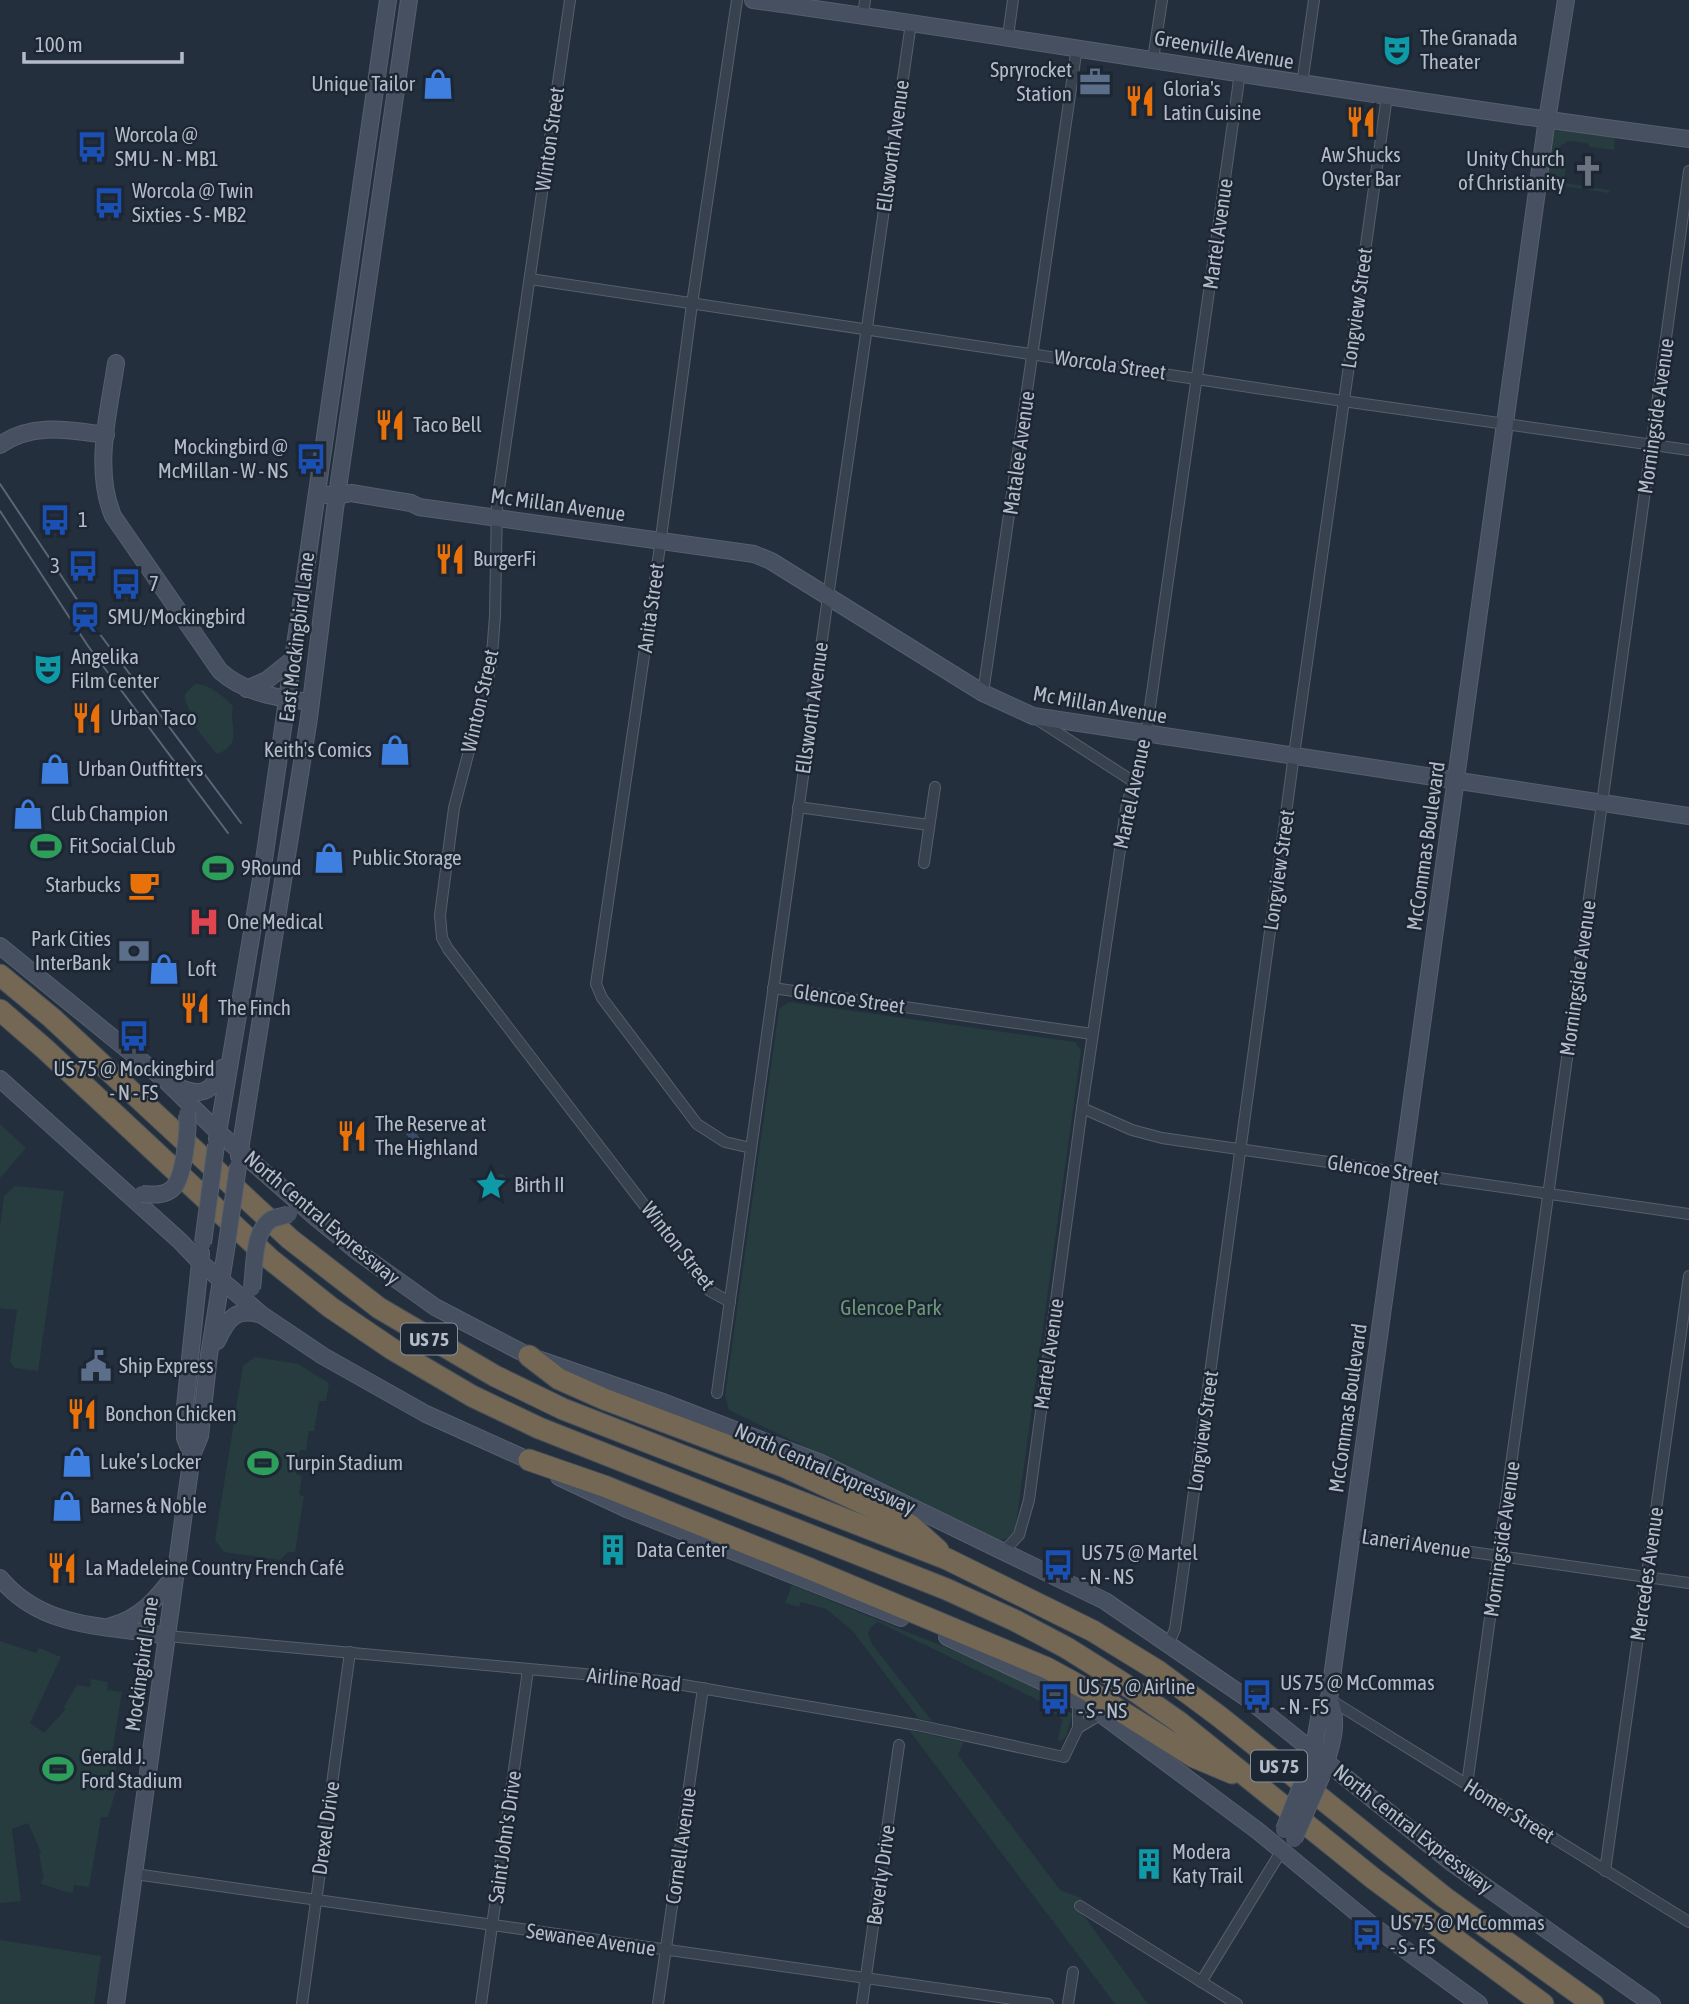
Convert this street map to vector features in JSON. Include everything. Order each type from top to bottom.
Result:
[{"type":"highway","name":"North Central Expressway","points":[[0,975],[52,1018],[290,1239],[379,1308],[495,1376],[564,1409],[947,1559],[1093,1631],[1158,1671],[1220,1717],[1444,1897],[1593,2004]]},
{"type":"highway","name":"US 75","points":[[0,1010],[270,1259],[337,1312],[407,1359],[472,1396],[548,1432],[937,1586],[1016,1621],[1075,1653],[1132,1689],[1194,1734],[1414,1909],[1543,2004]]},
{"type":"highway","points":[[529,1356],[559,1380],[785,1467],[909,1525],[947,1559]]},
{"type":"highway","points":[[529,1460],[604,1486],[1047,1668],[1195,1757],[1255,1783]]},
{"type":"main road","name":"East Mockingbird Lane","points":[[200,1262],[217,1138],[273,794],[388,0]]},
{"type":"main road","name":"East Mockingbird Lane","points":[[222,1279],[311,702],[337,496],[409,0]]},
{"type":"main road","name":"Greenville Avenue","points":[[752,0],[864,8],[911,23],[1008,36],[1302,84],[1689,139]]},
{"type":"main road","name":"McCommas Boulevard","points":[[1282,1850],[1318,1764],[1331,1745],[1335,1712],[1329,1699],[1457,781],[1504,422],[1566,0]]},
{"type":"main road","points":[[359,196],[380,198]]},
{"type":"main road","points":[[340,330],[361,332]]},
{"type":"main road","points":[[116,363],[106,435],[104,486],[113,516],[220,671],[232,682],[247,689],[311,702]]},
{"type":"main road","points":[[2,444],[20,433],[39,429],[106,435]]},
{"type":"main road","name":"Mc Millan Avenue","points":[[317,494],[360,494],[411,503],[419,508],[754,554],[771,561],[984,693],[1033,716],[1689,816]]},
{"type":"main road","points":[[300,611],[321,614]]},
{"type":"main road","points":[[247,689],[267,680],[292,660]]},
{"type":"main road","points":[[273,794],[297,797]]},
{"type":"main road","name":"North Central Expressway","points":[[0,946],[166,1082],[186,1107],[239,1158],[358,1252],[435,1307],[529,1356],[660,1401],[821,1463],[1005,1550],[1105,1601],[1248,1699],[1318,1764],[1452,1863],[1652,2004]]},
{"type":"main road","points":[[249,949],[273,952]]},
{"type":"main road","points":[[166,1082],[193,1093],[209,1089],[217,1080],[233,1039]]},
{"type":"main road","points":[[0,1079],[200,1262],[262,1315],[323,1356],[415,1408],[529,1460],[597,1497],[923,1626],[1078,1700],[1194,1781],[1373,1926],[1479,2004]]},
{"type":"main road","points":[[119,1188],[142,1194],[167,1192],[175,1186],[179,1178],[188,1127],[186,1107]]},
{"type":"main road","points":[[262,1315],[252,1288],[258,1239],[263,1229],[271,1220],[289,1214],[314,1216]]},
{"type":"main road","name":"Mockingbird Lane","points":[[192,1455],[185,1438],[186,1407],[200,1262]]},
{"type":"main road","name":"Mockingbird Lane","points":[[116,2004],[192,1455],[200,1436],[209,1355],[222,1279]]},
{"type":"main road","points":[[209,1355],[231,1318],[249,1311],[262,1315]]},
{"type":"main road","points":[[107,1627],[139,1614],[156,1599],[175,1574]]},
{"type":"main road","points":[[0,1578],[20,1600],[48,1615],[167,1636]]},
{"type":"street","name":"Winton Street","points":[[570,0],[497,503],[491,667],[454,808],[440,915],[442,938],[710,1291],[730,1302]]},
{"type":"street","name":"Anita Street","points":[[737,0],[691,304],[661,541],[596,984],[602,998],[696,1124],[725,1142],[751,1148]]},
{"type":"street","points":[[1008,36],[1013,0]]},
{"type":"street","points":[[1153,59],[1162,0]]},
{"type":"street","points":[[1302,84],[1314,0]]},
{"type":"street","name":"Ellsworth Avenue","points":[[717,1393],[911,23]]},
{"type":"street","name":"Matalee Avenue","points":[[984,693],[1077,47]]},
{"type":"street","name":"Martel Avenue","points":[[1005,1550],[1019,1535],[1029,1500],[1092,1034],[1127,802],[1140,769],[1146,735],[1240,73]]},
{"type":"street","name":"Longview Street","points":[[1169,1643],[1175,1629],[1387,96]]},
{"type":"street","name":"Morningside Avenue","points":[[1467,1784],[1689,171]]},
{"type":"street","name":"Worcola Street","points":[[530,279],[1689,450]]},
{"type":"street","points":[[1033,716],[1134,782]]},
{"type":"street","points":[[924,863],[935,787]]},
{"type":"street","points":[[798,807],[929,825]]},
{"type":"street","name":"Glencoe Street","points":[[773,988],[1092,1034]]},
{"type":"street","name":"Glencoe Street","points":[[1082,1108],[1145,1135],[1689,1214]]},
{"type":"street","name":"Mercedes Avenue","points":[[1605,1871],[1689,1276]]},
{"type":"street","name":"Laneri Avenue","points":[[1352,1535],[1689,1583]]},
{"type":"street","name":"Airline Road","points":[[167,1636],[649,1680],[917,1725],[1064,1757],[1078,1728],[1101,1714]]},
{"type":"street","name":"Drexel Drive","points":[[302,2004],[350,1652]]},
{"type":"street","name":"Saint John's Drive","points":[[481,2004],[528,1670]]},
{"type":"street","name":"Cornell Avenue","points":[[658,2004],[703,1688]]},
{"type":"street","name":"Homer Street","points":[[1329,1699],[1689,1922]]},
{"type":"street","points":[[1078,1700],[1078,1728]]},
{"type":"street","name":"Beverly Drive","points":[[862,2004],[900,1745]]},
{"type":"street","name":"McCommas Boulevard","points":[[1201,1982],[1282,1850]]},
{"type":"street","name":"Sewanee Avenue","points":[[135,1874],[1048,2004]]},
{"type":"street","points":[[1080,1906],[1237,2004]]},
{"type":"street","points":[[1068,2004],[1073,1972]]},
{"type":"green space","points":[[1553,131],[1615,138],[1614,150],[1568,141],[1560,146],[1559,153],[1567,159],[1564,183],[1609,190],[1609,193],[1544,183]]},
{"type":"green space","points":[[195,684],[211,688],[233,706],[233,740],[226,750],[217,754],[187,717],[190,711],[185,694]]},
{"type":"green space","name":"Glencoe Park","points":[[789,1002],[1075,1042],[1081,1051],[1015,1531],[1006,1539],[998,1540],[729,1410],[725,1396],[779,1009]]},
{"type":"green space","points":[[0,1124],[26,1148],[0,1178]]},
{"type":"green space","points":[[500,1174],[505,1175],[505,1183],[492,1193],[485,1184]]},
{"type":"green space","points":[[15,1186],[64,1191],[38,1371],[15,1368],[10,1361],[17,1310],[0,1308],[0,1227],[4,1196]]},
{"type":"green space","name":"Turpin Stadium","points":[[255,1357],[298,1364],[329,1383],[326,1401],[319,1401],[314,1431],[309,1431],[306,1450],[300,1450],[296,1474],[302,1476],[299,1495],[304,1496],[295,1552],[288,1552],[280,1560],[224,1552],[215,1540],[243,1366]]},
{"type":"green space","points":[[792,1585],[984,1663],[1062,1701],[1068,1706],[1069,1713],[1073,1713],[1066,1736],[1058,1741],[1062,1720],[1044,1703],[878,1622],[870,1628],[868,1634],[872,1644],[932,1721],[919,1719],[852,1630],[826,1609],[801,1602],[799,1607],[785,1603]]},
{"type":"green space","name":"Gerald J. Ford Stadium","points":[[0,1641],[36,1653],[39,1648],[61,1657],[30,1723],[44,1733],[65,1710],[64,1707],[77,1685],[90,1687],[91,1679],[108,1682],[107,1690],[122,1692],[110,1764],[116,1766],[116,1790],[108,1817],[101,1817],[89,1887],[74,1885],[73,1893],[41,1884],[44,1879],[39,1854],[41,1852],[28,1823],[12,1829],[21,1901],[0,1903]]},
{"type":"green space","points":[[909,1730],[964,1742],[958,1755],[1060,1890],[1081,1898],[1081,1912],[1148,2004],[1115,2004]]},
{"type":"green space","points":[[0,1940],[101,1956],[94,2004],[0,2004]]},
{"type":"water","points":[[413,1129],[428,1149],[421,1155],[406,1134]]},
{"type":"tram line","points":[[0,484],[102,637],[241,823]]},
{"type":"tram line","points":[[0,511],[88,646],[228,833]]},
{"type":"place","name":"The Granada Theater","points":[[1397,50]]},
{"type":"place","name":"Spryrocket Station","points":[[1095,82]]},
{"type":"place","name":"Unique Tailor","points":[[438,84]]},
{"type":"place","name":"Gloria's Latin Cuisine","points":[[1140,101]]},
{"type":"place","name":"Aw Shucks Oyster Bar","points":[[1361,122]]},
{"type":"place","name":"Worcola @ SMU - N - MB1","points":[[92,147]]},
{"type":"place","name":"Unity Church of Christianity","points":[[1588,171]]},
{"type":"place","name":"Worcola @ Twin Sixties - S - MB2","points":[[109,203]]},
{"type":"place","name":"Taco Bell","points":[[390,425]]},
{"type":"place","name":"Mockingbird @ McMillan - W - NS","points":[[311,459]]},
{"type":"place","name":"1","points":[[55,520]]},
{"type":"place","name":"BurgerFi","points":[[450,559]]},
{"type":"place","name":"3","points":[[83,566]]},
{"type":"place","name":"7","points":[[126,584]]},
{"type":"place","name":"SMU/Mockingbird","points":[[85,617]]},
{"type":"place","name":"Angelika Film Center","points":[[48,669]]},
{"type":"place","name":"Urban Taco","points":[[87,718]]},
{"type":"place","name":"Keith's Comics","points":[[395,750]]},
{"type":"place","name":"Urban Outfitters","points":[[55,769]]},
{"type":"place","name":"Club Champion","points":[[28,814]]},
{"type":"place","name":"Fit Social Club","points":[[46,846]]},
{"type":"place","name":"Public Storage","points":[[329,858]]},
{"type":"place","name":"9Round","points":[[218,868]]},
{"type":"place","name":"Starbucks","points":[[144,885]]},
{"type":"place","name":"One Medical","points":[[204,922]]},
{"type":"place","name":"Park Cities InterBank","points":[[134,951]]},
{"type":"place","name":"Loft","points":[[164,969]]},
{"type":"place","name":"The Finch","points":[[195,1008]]},
{"type":"place","name":"US 75 @ Mockingbird - N - FS","points":[[134,1036]]},
{"type":"place","name":"The Reserve at The Highland","points":[[352,1136]]},
{"type":"place","name":"Birth II","points":[[491,1185]]},
{"type":"place","name":"Ship Express","points":[[96,1366]]},
{"type":"place","name":"Bonchon Chicken","points":[[82,1414]]},
{"type":"place","name":"Luke’s Locker","points":[[77,1462]]},
{"type":"place","name":"Turpin Stadium","points":[[263,1463]]},
{"type":"place","name":"Barnes & Noble","points":[[67,1506]]},
{"type":"place","name":"Data Center","points":[[613,1550]]},
{"type":"place","name":"US 75 @ Martel - N - NS","points":[[1058,1565]]},
{"type":"place","name":"La Madeleine Country French Café","points":[[62,1568]]},
{"type":"place","name":"US 75 @ McCommas - N - FS","points":[[1257,1695]]},
{"type":"place","name":"US 75 @ Airline - S - NS","points":[[1055,1699]]},
{"type":"place","name":"Gerald J. Ford Stadium","points":[[58,1769]]},
{"type":"place","name":"Modera Katy Trail","points":[[1149,1864]]},
{"type":"place","name":"US 75 @ McCommas - S - FS","points":[[1367,1935]]}]
